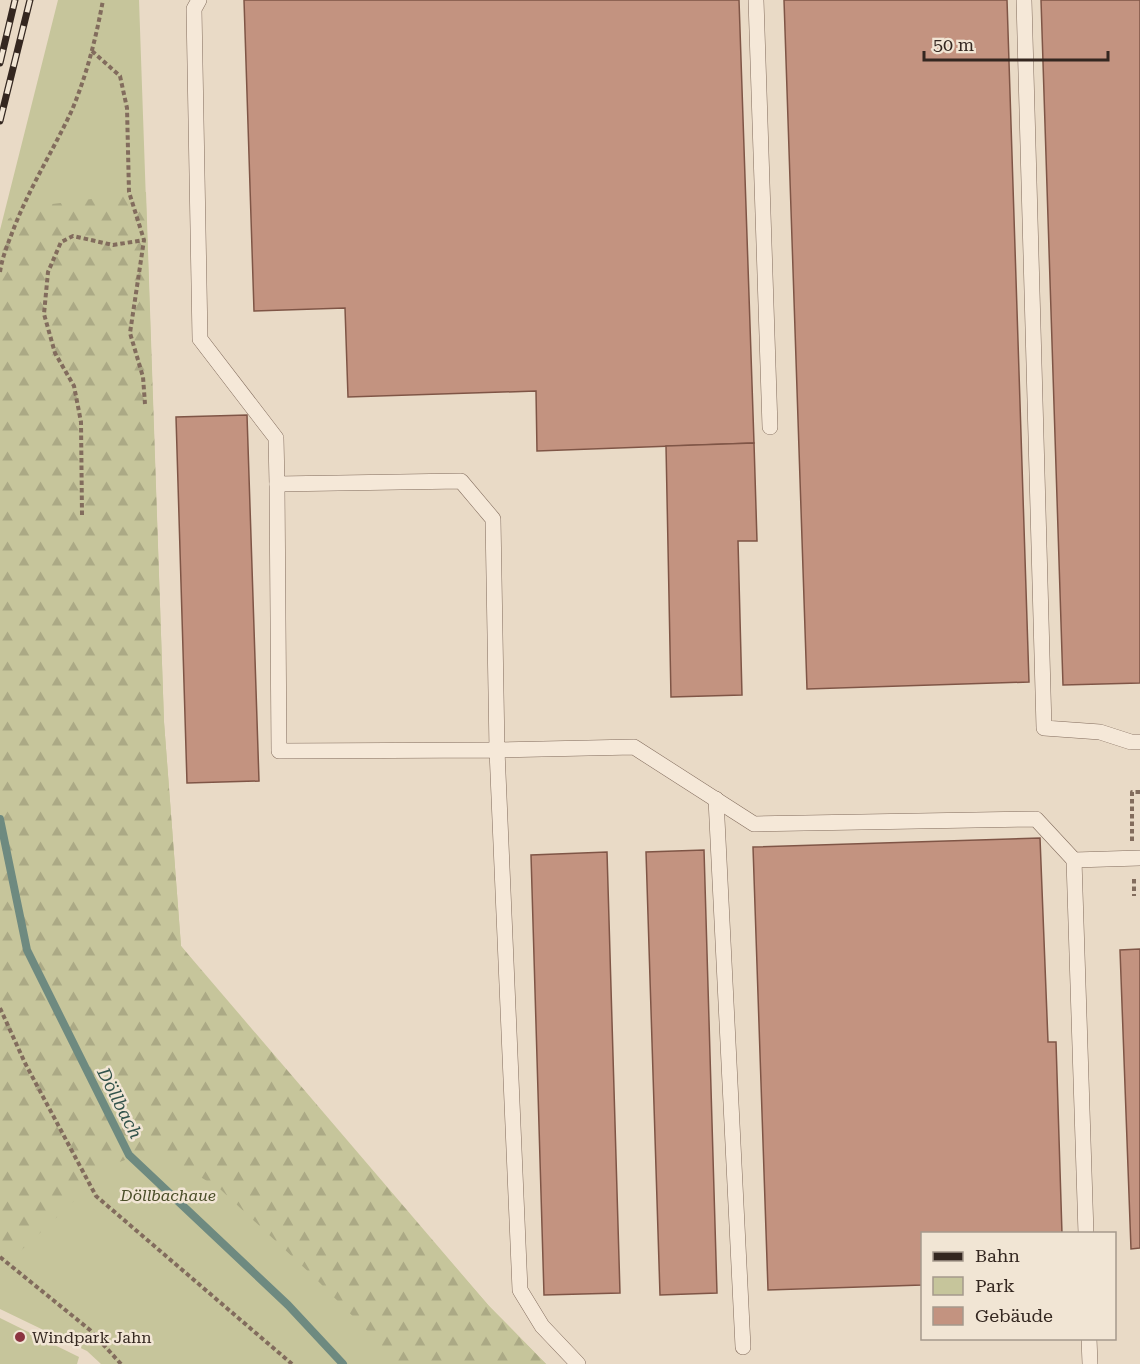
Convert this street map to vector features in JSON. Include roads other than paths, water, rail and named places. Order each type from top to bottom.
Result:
[{"type":"lane","points":[[199,0],[194,9],[200,339],[276,438],[279,751],[634,747],[754,824],[1035,819],[1074,860],[1086,1232]]},
{"type":"lane","points":[[756,0],[770,427]]},
{"type":"lane","points":[[1024,0],[1044,728],[1100,732],[1131,742],[1140,742]]},
{"type":"lane","points":[[277,484],[461,481],[493,519],[498,750],[520,1290],[542,1326],[578,1364]]},
{"type":"lane","points":[[716,799],[743,1347]]},
{"type":"lane","points":[[1074,860],[1140,858]]},
{"type":"lane","points":[[1089,1340],[1090,1364]]},
{"type":"waterway","name":"Döllbach","points":[[0,819],[27,950],[129,1155],[288,1305],[343,1364]]},
{"type":"railway","points":[[0,63],[15,0]]},
{"type":"railway","points":[[0,121],[30,0]]},
{"type":"place","name":"Windpark Jahn","points":[[20,1337]]},
{"type":"park label","name":"Döllbachaue","points":[[168,1195]]}]
